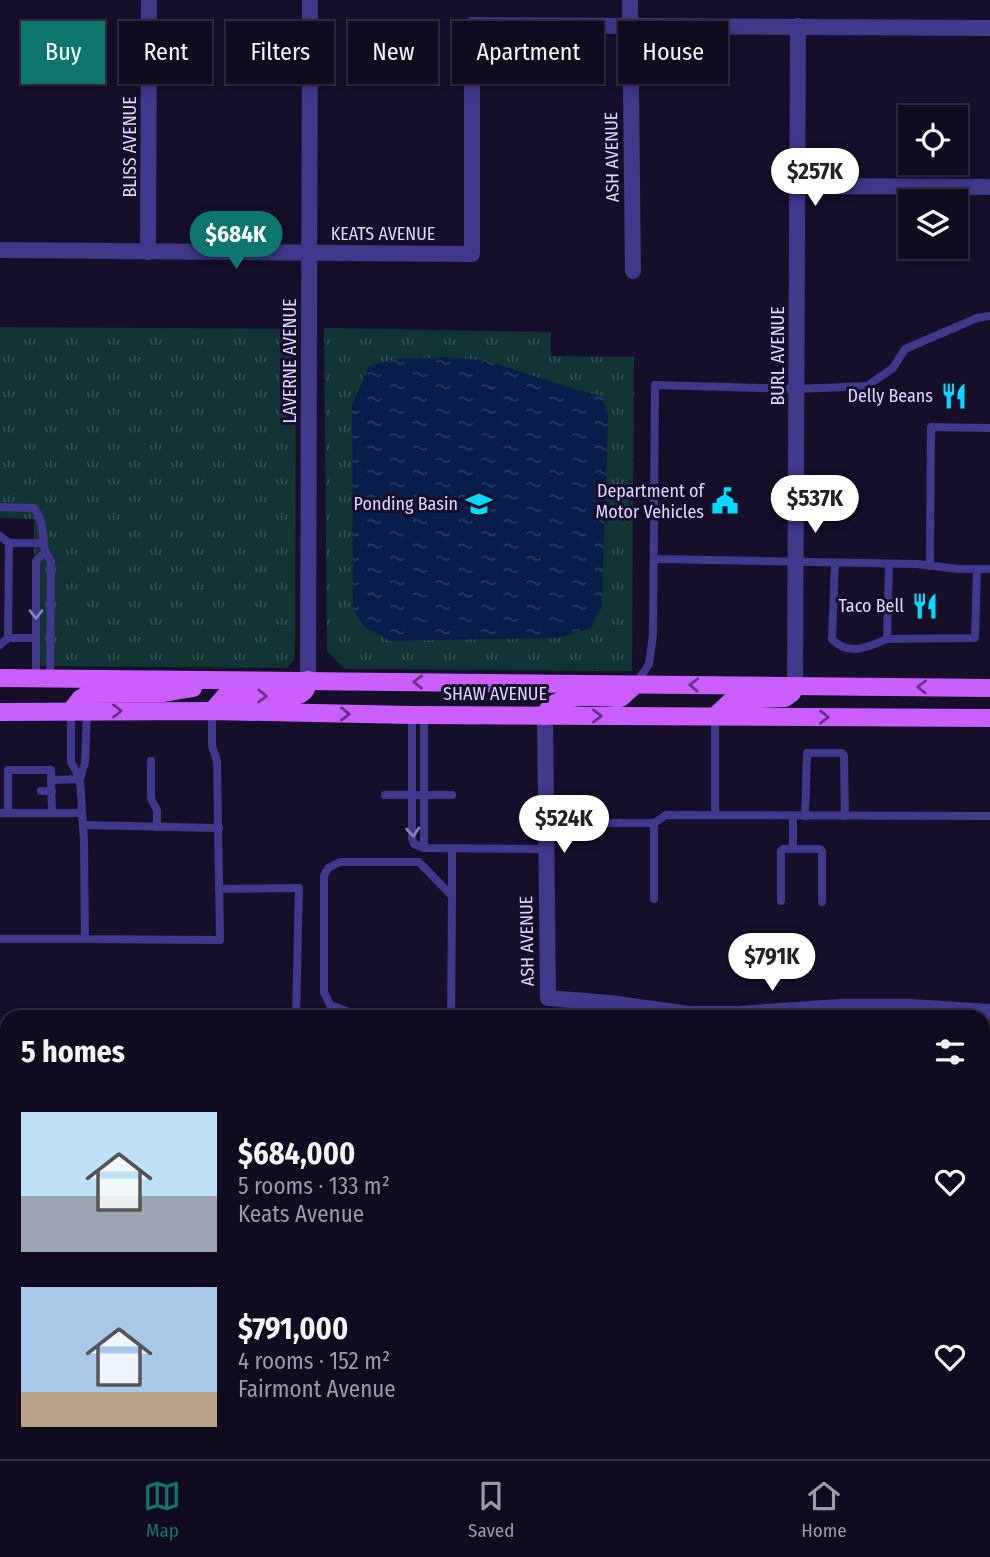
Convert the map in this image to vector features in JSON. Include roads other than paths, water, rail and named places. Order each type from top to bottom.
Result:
[{"type":"main road","name":"SHAW AVENUE","points":[[0,678],[990,688]]},
{"type":"main road","points":[[79,710],[80,699],[88,694],[164,693],[234,680]]},
{"type":"main road","points":[[212,711],[226,695],[303,694],[308,680]]},
{"type":"main road","points":[[545,716],[556,701],[621,698],[635,685]]},
{"type":"main road","points":[[715,716],[732,700],[785,698],[792,693],[794,686]]},
{"type":"main road","name":"SHAW AVENUE","points":[[0,712],[79,710],[990,718]]},
{"type":"street","name":"BLISS AVENUE","points":[[148,253],[149,0]]},
{"type":"street","name":"LAVERNE AVENUE","points":[[308,680],[310,0]]},
{"type":"street","name":"ASH AVENUE","points":[[630,0],[630,21]]},
{"type":"street","name":"KEATS AVENUE","points":[[0,250],[472,254],[472,25],[618,28]]},
{"type":"street","points":[[728,25],[990,28]]},
{"type":"street","name":"BURL AVENUE","points":[[794,686],[798,26]]},
{"type":"street","name":"ASH AVENUE","points":[[631,84],[633,271]]},
{"type":"street","points":[[797,186],[990,187]]},
{"type":"street","name":"ASH AVENUE","points":[[545,716],[548,999],[660,1010]]},
{"type":"street","name":"ASH AVENUE","points":[[796,1010],[839,1007],[906,1010]]},
{"type":"lane","points":[[635,685],[649,664],[653,635],[655,385],[797,389],[867,386],[893,368],[905,349],[976,318],[990,316]]},
{"type":"lane","points":[[930,566],[931,427],[990,428]]},
{"type":"lane","points":[[0,507],[34,508],[43,519],[44,548],[51,561],[43,679]]},
{"type":"lane","points":[[0,536],[9,543],[44,548]]},
{"type":"lane","points":[[8,638],[9,543]]},
{"type":"lane","points":[[43,679],[36,638],[36,561],[44,548]]},
{"type":"lane","points":[[655,559],[990,569]]},
{"type":"lane","points":[[835,563],[832,639],[848,649],[866,649],[887,639],[975,638],[976,569]]},
{"type":"lane","points":[[887,639],[889,564]]},
{"type":"lane","points":[[0,645],[8,638],[36,638]]},
{"type":"lane","points":[[79,710],[71,762],[80,779]]},
{"type":"lane","points":[[79,710],[85,763],[80,779],[85,939]]},
{"type":"lane","points":[[0,939],[220,940],[217,761],[212,746],[212,711]]},
{"type":"lane","points":[[418,715],[412,795],[414,844],[424,848],[546,849]]},
{"type":"lane","points":[[418,715],[424,795],[424,848]]},
{"type":"lane","points":[[715,716],[715,815]]},
{"type":"lane","points":[[805,816],[807,753],[842,753],[844,756],[845,816]]},
{"type":"lane","points":[[151,761],[151,799],[157,810],[157,827]]},
{"type":"lane","points":[[52,813],[51,770],[9,769],[12,791],[4,813],[52,813],[82,813]]},
{"type":"lane","points":[[51,779],[80,779]]},
{"type":"lane","points":[[41,791],[52,791]]},
{"type":"lane","points":[[385,795],[452,795]]},
{"type":"lane","points":[[546,823],[654,823],[666,815],[990,816]]},
{"type":"lane","points":[[793,816],[793,849]]},
{"type":"lane","points":[[654,823],[654,899]]},
{"type":"lane","points":[[83,825],[219,828]]},
{"type":"lane","points":[[451,1010],[452,849]]},
{"type":"lane","points":[[781,901],[781,851],[820,849],[822,902]]},
{"type":"lane","points":[[344,1010],[330,1005],[324,992],[324,876],[328,868],[340,862],[419,862],[452,896]]},
{"type":"lane","points":[[219,889],[299,888],[296,1010]]},
{"type":"water","name":"Ponding Basin","points":[[443,357],[485,360],[602,396],[608,416],[602,606],[591,628],[558,638],[390,641],[363,626],[353,609],[352,405],[369,366],[395,359]]},
{"type":"place","name":"Delly Beans","points":[[954,396]]},
{"type":"place","name":"Department of Motor Vehicles","points":[[725,501]]},
{"type":"place","name":"Ponding Basin","points":[[479,504]]},
{"type":"place","name":"Taco Bell","points":[[925,606]]}]
